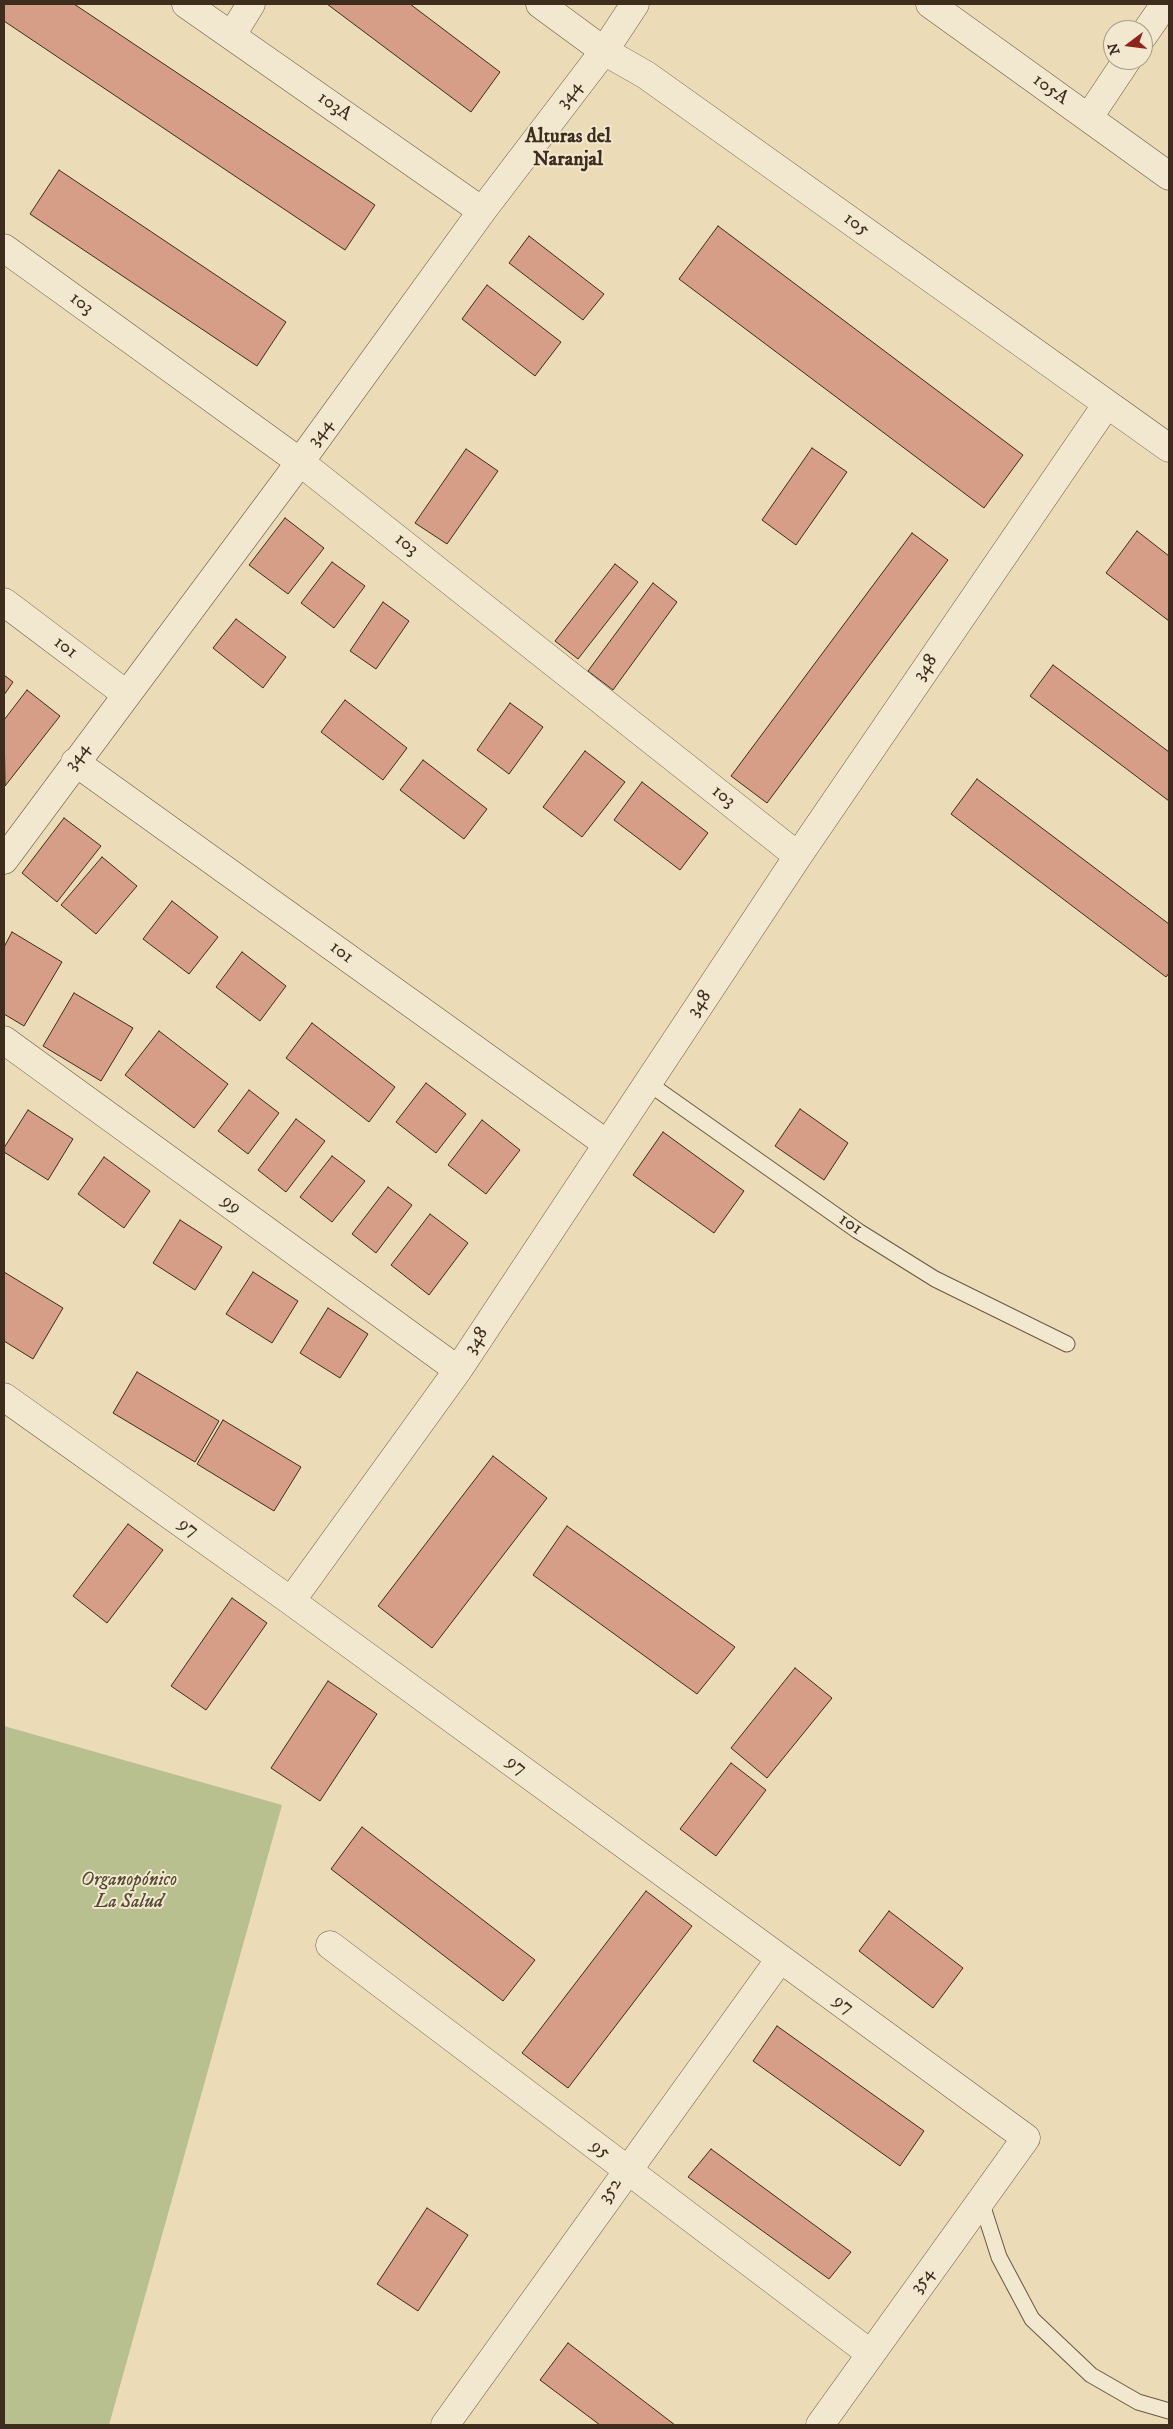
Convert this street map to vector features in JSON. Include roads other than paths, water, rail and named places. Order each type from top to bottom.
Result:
[{"type":"street","name":"103A","points":[[186,4],[482,211]]},
{"type":"street","points":[[232,36],[251,4]]},
{"type":"street","name":"105","points":[[540,4],[604,51],[646,75],[1169,448]]},
{"type":"street","name":"344","points":[[4,860],[75,762],[300,462],[482,211],[604,51],[635,4]]},
{"type":"street","name":"105A","points":[[930,4],[1169,176]]},
{"type":"street","points":[[1153,21],[1165,4]]},
{"type":"street","points":[[1089,117],[1120,70]]},
{"type":"street","name":"103","points":[[4,248],[300,462],[798,856]]},
{"type":"street","name":"348","points":[[291,1601],[458,1370],[798,856],[1107,404]]},
{"type":"street","name":"101","points":[[4,602],[126,694]]},
{"type":"street","name":"101","points":[[75,762],[607,1144]]},
{"type":"street","name":"99","points":[[4,1040],[458,1370]]},
{"type":"street","name":"97","points":[[4,1397],[291,1601],[1026,2138]]},
{"type":"street","name":"95","points":[[330,1945],[871,2354]]},
{"type":"street","name":"352","points":[[445,2425],[626,2170],[780,1960]]},
{"type":"street","name":"354","points":[[820,2425],[1026,2138]]},
{"type":"lane","name":"101","points":[[648,1083],[858,1231],[935,1278],[1067,1344]]},
{"type":"lane","points":[[981,2201],[999,2257],[1032,2319],[1090,2375],[1138,2402],[1169,2412]]},
{"type":"district","name":"Alturas del Naranjal","points":[[568,150]]},
{"type":"park label","name":"Organopónico La Salud","points":[[129,1892]]}]
